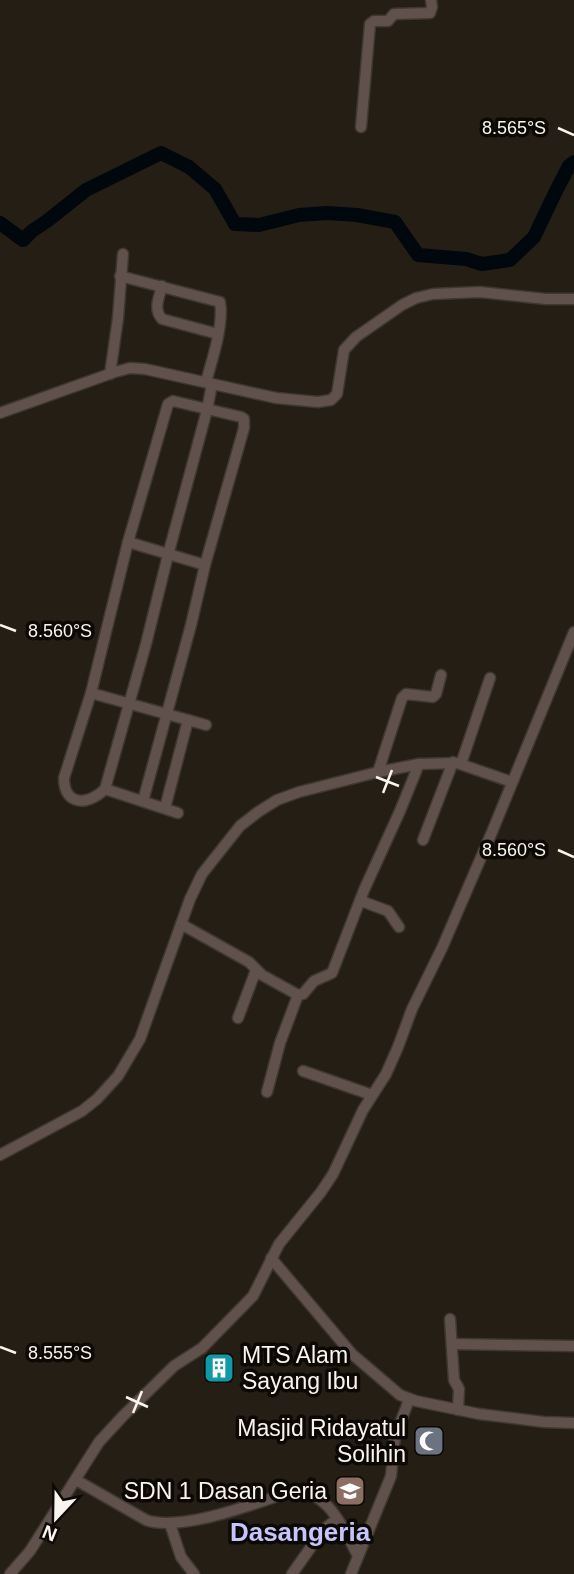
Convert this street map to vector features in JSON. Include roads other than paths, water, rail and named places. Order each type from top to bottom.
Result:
[{"type":"street","points":[[361,127],[370,24],[374,21],[388,21],[394,14],[430,13],[431,0]]},
{"type":"street","points":[[110,374],[123,254]]},
{"type":"street","points":[[120,276],[220,302],[221,312],[207,410],[105,789],[97,797],[80,801],[70,797],[64,785],[67,770],[91,693],[128,542],[168,404],[173,401],[207,410],[241,417],[245,423],[143,801]]},
{"type":"street","points":[[162,286],[157,306],[158,315],[162,319],[218,334]]},
{"type":"street","points":[[0,413],[122,370],[138,368],[289,400],[331,400],[337,394],[344,350],[356,337],[416,298],[433,294],[480,292],[574,299]]},
{"type":"street","points":[[128,542],[205,565]]},
{"type":"street","points":[[10,1574],[30,1551],[99,1442],[174,1366],[202,1348],[253,1296],[273,1261],[279,1244],[333,1174],[363,1110],[386,1074],[412,1009],[442,948],[574,632]]},
{"type":"street","points":[[379,772],[402,698],[406,694],[435,696],[441,674]]},
{"type":"street","points":[[423,840],[490,678]]},
{"type":"street","points":[[91,693],[206,725]]},
{"type":"street","points":[[165,808],[188,720]]},
{"type":"street","points":[[0,1154],[82,1111],[97,1100],[118,1076],[140,1039],[196,885],[240,825],[257,812],[277,800],[299,792],[419,764],[457,763],[512,782]]},
{"type":"street","points":[[181,924],[249,962],[262,975],[298,995],[303,994],[314,981],[332,973],[419,764]]},
{"type":"street","points":[[105,789],[178,813]]},
{"type":"street","points":[[361,901],[388,911],[399,927]]},
{"type":"street","points":[[238,1018],[256,970]]},
{"type":"street","points":[[267,1092],[280,1043],[298,995]]},
{"type":"street","points":[[303,1072],[372,1095]]},
{"type":"street","points":[[273,1261],[361,1363],[395,1392],[409,1400],[504,1418],[574,1423]]},
{"type":"street","points":[[450,1319],[454,1380],[459,1389],[458,1410]]},
{"type":"street","points":[[452,1344],[574,1346]]},
{"type":"street","points":[[351,1574],[356,1552],[391,1476],[395,1436],[409,1400]]},
{"type":"street","points":[[76,1480],[146,1520],[158,1524],[234,1511],[289,1492],[306,1492],[320,1498],[329,1506],[356,1552]]},
{"type":"street","points":[[292,1574],[323,1530],[339,1522]]},
{"type":"street","points":[[170,1524],[181,1557],[194,1574]]},
{"type":"waterway","points":[[0,223],[23,240],[86,190],[161,153],[189,167],[215,189],[235,224],[259,225],[299,215],[357,215],[395,222],[418,255],[466,259],[482,264],[510,260],[534,237],[569,166],[574,162]]},
{"type":"place","name":"MTS Alam Sayang Ibu","points":[[219,1368]]},
{"type":"place","name":"Masjid Ridayatul Solihin","points":[[429,1441]]},
{"type":"place","name":"SDN 1 Dasan Geria","points":[[350,1491]]},
{"type":"district","name":"Dasangeria","points":[[300,1532]]}]
